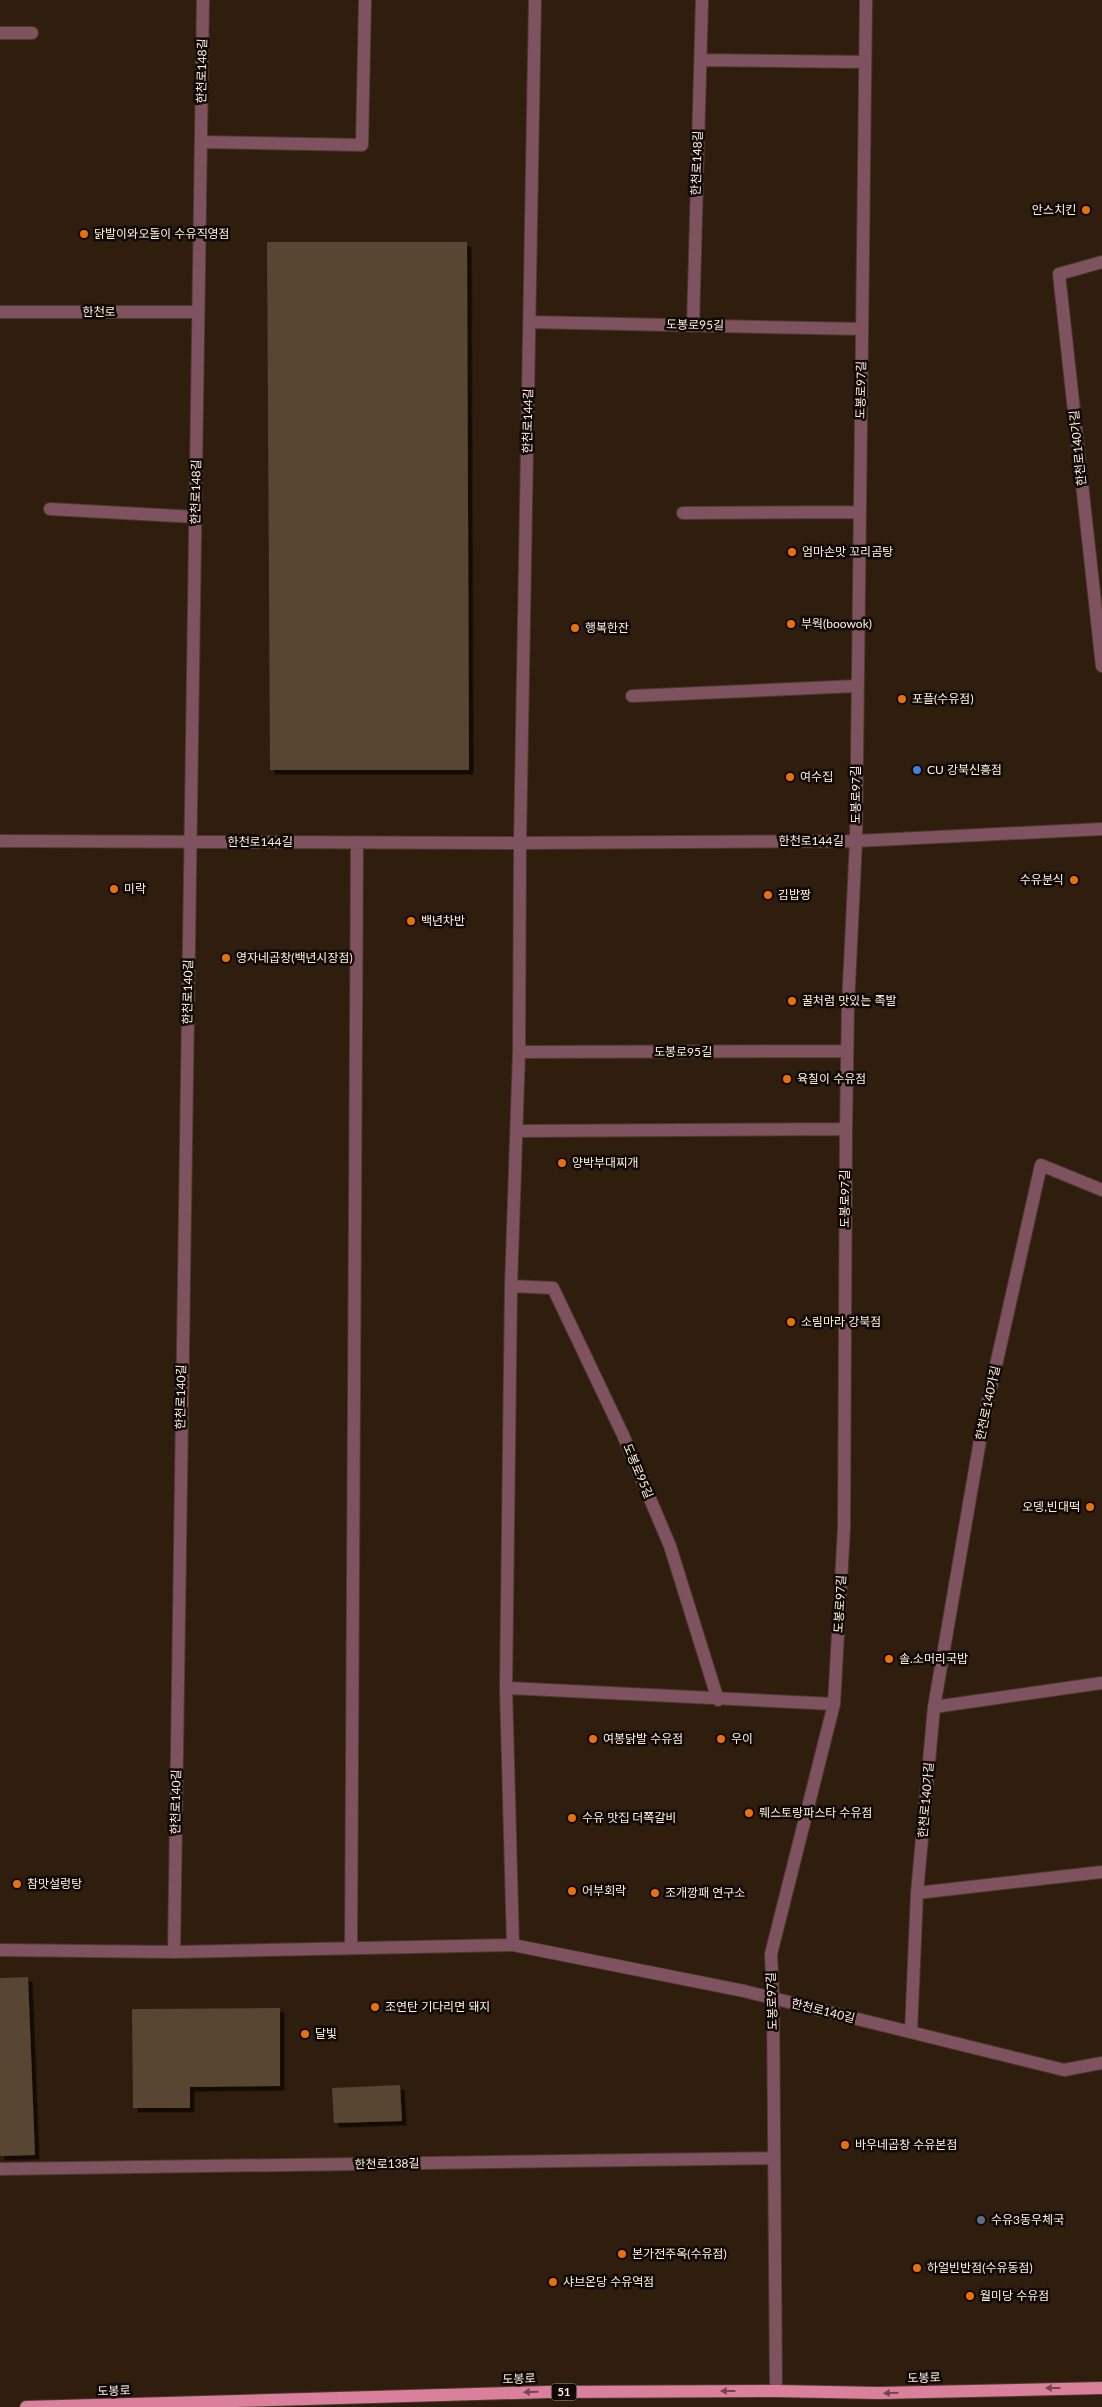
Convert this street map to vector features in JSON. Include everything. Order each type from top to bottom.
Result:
[{"type":"main road","name":"도봉로","points":[[26,2407],[547,2392],[776,2390],[879,2393],[1102,2388]]},
{"type":"street","name":"한천로148길","points":[[191,842],[203,0]]},
{"type":"street","points":[[201,142],[362,145],[365,0]]},
{"type":"street","name":"한천로144길","points":[[520,843],[535,0]]},
{"type":"street","name":"한천로148길","points":[[693,325],[702,0]]},
{"type":"street","name":"도봉로97길","points":[[776,2390],[771,1954],[834,1704],[844,1528],[846,1130],[856,841],[858,512],[866,0]]},
{"type":"street","points":[[0,33],[32,33]]},
{"type":"street","points":[[700,60],[866,62]]},
{"type":"street","name":"한천로140가길","points":[[1102,262],[1059,274],[1102,666]]},
{"type":"street","name":"한천로","points":[[0,312],[198,312]]},
{"type":"street","name":"도봉로95길","points":[[529,322],[862,329]]},
{"type":"street","points":[[50,509],[196,516]]},
{"type":"street","points":[[683,513],[858,512]]},
{"type":"street","points":[[632,696],[857,686]]},
{"type":"street","name":"한천로144길","points":[[0,841],[357,843],[856,841],[1102,829]]},
{"type":"street","name":"한천로140길","points":[[174,1952],[181,1389],[191,842]]},
{"type":"street","points":[[351,1948],[357,843]]},
{"type":"street","points":[[514,1945],[506,1688],[511,1286],[519,1052],[520,843]]},
{"type":"street","name":"도봉로95길","points":[[519,1052],[848,1051]]},
{"type":"street","points":[[517,1131],[846,1130]]},
{"type":"street","name":"한천로140가길","points":[[912,2032],[917,1893],[934,1707],[983,1423],[1041,1165],[1102,1190]]},
{"type":"street","name":"도봉로95길","points":[[511,1286],[553,1288],[623,1435],[670,1546],[718,1700]]},
{"type":"street","points":[[934,1707],[1102,1684]]},
{"type":"street","points":[[506,1688],[718,1700],[834,1704]]},
{"type":"street","points":[[917,1893],[1102,1872]]},
{"type":"street","name":"한천로140길","points":[[0,1950],[174,1952],[514,1945],[773,1999],[1064,2070],[1102,2063]]},
{"type":"street","name":"한천로138길","points":[[0,2169],[774,2158]]},
{"type":"building","points":[[267,242],[467,242],[469,770],[270,770]]},
{"type":"building","points":[[28,1977],[35,2155],[0,2156],[0,1978]]},
{"type":"building","points":[[280,2008],[280,2086],[190,2087],[190,2108],[133,2108],[132,2009]]},
{"type":"building","points":[[400,2085],[402,2121],[334,2123],[332,2088]]},
{"type":"place","name":"안스치킨","points":[[1086,210]]},
{"type":"place","name":"닭발이와오돌이 수유직영점","points":[[84,234]]},
{"type":"place","name":"엄마손맛 꼬리곰탕","points":[[792,552]]},
{"type":"place","name":"부웍(boowok)","points":[[791,624]]},
{"type":"place","name":"행복한잔","points":[[575,628]]},
{"type":"place","name":"포플(수유점)","points":[[902,699]]},
{"type":"place","name":"CU 강북신흥점","points":[[917,770]]},
{"type":"place","name":"여수집","points":[[790,777]]},
{"type":"place","name":"수유분식","points":[[1074,880]]},
{"type":"place","name":"미락","points":[[114,889]]},
{"type":"place","name":"김밥짱","points":[[768,895]]},
{"type":"place","name":"백년차반","points":[[411,921]]},
{"type":"place","name":"영자네곱창(백년시장점)","points":[[226,958]]},
{"type":"place","name":"꿀처럼 맛있는 족발","points":[[792,1001]]},
{"type":"place","name":"육칠이 수유점","points":[[787,1079]]},
{"type":"place","name":"양박부대찌개","points":[[562,1163]]},
{"type":"place","name":"소림마라 강북점","points":[[791,1322]]},
{"type":"place","name":"오뎅,빈대떡","points":[[1090,1507]]},
{"type":"place","name":"솔.소머리국밥","points":[[889,1659]]},
{"type":"place","name":"여봉닭발 수유점","points":[[593,1739]]},
{"type":"place","name":"우이","points":[[721,1739]]},
{"type":"place","name":"뤠스토랑파스타 수유점","points":[[749,1813]]},
{"type":"place","name":"수유 맛집 더쪽갈비","points":[[572,1818]]},
{"type":"place","name":"참맛설렁탕","points":[[17,1884]]},
{"type":"place","name":"어부회락","points":[[572,1891]]},
{"type":"place","name":"조개깡패 연구소","points":[[655,1893]]},
{"type":"place","name":"조연탄 기다리면 돼지","points":[[375,2007]]},
{"type":"place","name":"달빛","points":[[305,2034]]},
{"type":"place","name":"바우네곱창 수유본점","points":[[845,2145]]},
{"type":"place","name":"수유3동우체국","points":[[981,2220]]},
{"type":"place","name":"본가전주옥(수유점)","points":[[622,2254]]},
{"type":"place","name":"하얼빈반점(수유동점)","points":[[917,2268]]},
{"type":"place","name":"샤브온당 수유역점","points":[[553,2282]]},
{"type":"place","name":"월미당 수유점","points":[[970,2296]]}]
